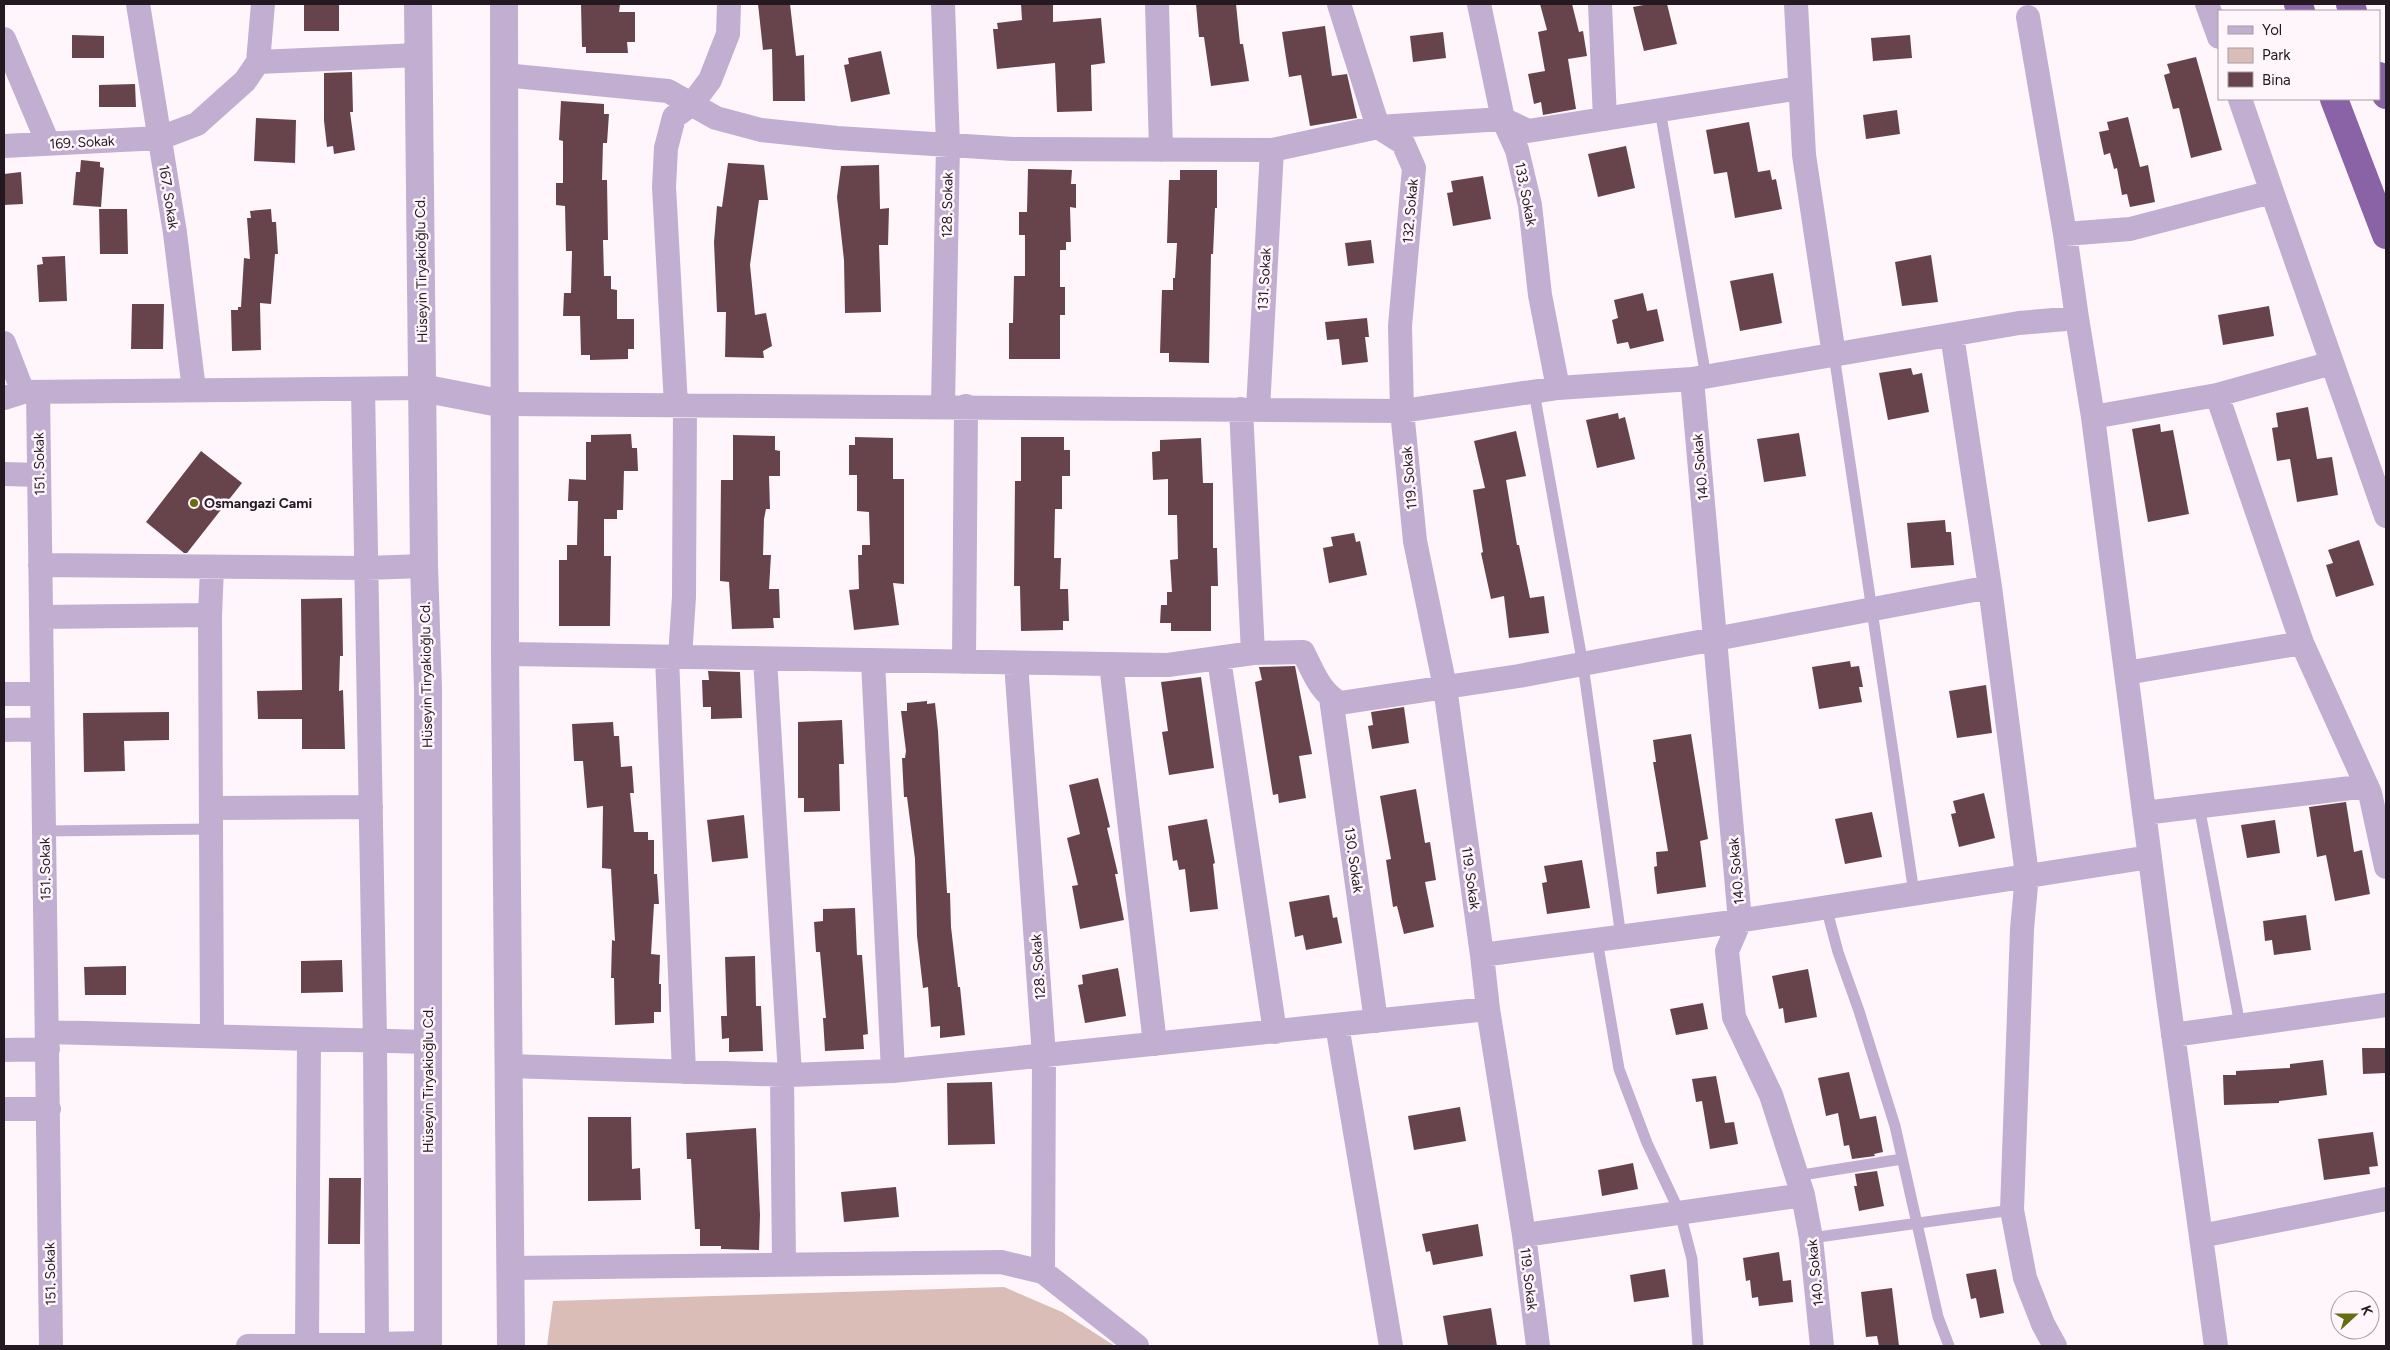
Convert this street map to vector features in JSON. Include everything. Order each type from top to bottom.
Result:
[{"type":"highway","points":[[2380,79],[2386,95]]},
{"type":"highway","points":[[2334,100],[2386,235]]},
{"type":"street","name":"167. Sokak","points":[[138,4],[175,233],[194,390]]},
{"type":"street","points":[[263,4],[258,62],[418,56]]},
{"type":"street","name":"Hüseyin Tiryakioğlu Cd.","points":[[418,4],[424,566],[428,688],[428,1344]]},
{"type":"street","points":[[504,4],[505,654],[511,1346]]},
{"type":"street","points":[[684,1072],[673,657],[684,598],[680,405],[665,177],[666,148],[674,117],[692,104],[710,80],[728,34],[729,4]]},
{"type":"street","name":"128. Sokak","points":[[943,4],[954,406],[964,662]]},
{"type":"street","points":[[1157,4],[1161,150]]},
{"type":"street","points":[[1340,4],[1378,127]]},
{"type":"street","name":"133. Sokak","points":[[1479,4],[1503,119],[1517,150],[1530,205],[1540,295],[1558,388]]},
{"type":"street","points":[[1600,4],[1605,119]]},
{"type":"street","points":[[1796,4],[1804,155],[1834,355]]},
{"type":"street","points":[[2207,4],[2218,34]]},
{"type":"street","points":[[2028,18],[2066,234],[2093,416],[2173,1034],[2216,1346]]},
{"type":"street","points":[[4,39],[48,143]]},
{"type":"street","name":"169. Sokak","points":[[4,146],[160,138],[197,124],[245,81],[258,62]]},
{"type":"street","points":[[504,75],[668,91],[716,118],[761,130],[836,138],[1013,149],[1272,150],[1378,127],[1503,119],[1528,131],[1800,88]]},
{"type":"street","points":[[2240,100],[2386,516]]},
{"type":"street","name":"132. Sokak","points":[[1378,127],[1403,142],[1414,168],[1400,326],[1402,410]]},
{"type":"street","name":"131. Sokak","points":[[1254,653],[1249,409],[1272,150]]},
{"type":"street","points":[[2066,234],[2130,229],[2272,192]]},
{"type":"street","points":[[4,343],[21,394],[422,388],[504,404],[1402,410],[1558,388],[1699,378],[2019,323],[2077,318]]},
{"type":"street","points":[[1952,334],[1990,587],[2027,875],[2022,939],[2012,1210],[2025,1278],[2043,1324],[2055,1346]]},
{"type":"street","points":[[2093,416],[2217,395],[2332,363]]},
{"type":"street","name":"140. Sokak","points":[[1699,378],[1716,640],[1740,920],[1727,951],[1734,1016],[1771,1095],[1799,1186],[1811,1238],[1822,1346]]},
{"type":"street","points":[[363,389],[375,1041],[377,1345]]},
{"type":"street","name":"151. Sokak","points":[[21,394],[39,475],[51,1346]]},
{"type":"street","points":[[2217,395],[2302,643],[2367,786],[2386,867]]},
{"type":"street","name":"119. Sokak","points":[[1402,410],[1415,541],[1445,688],[1488,1009],[1524,1235],[1538,1346]]},
{"type":"street","points":[[4,474],[39,475]]},
{"type":"street","points":[[40,565],[212,568],[424,566]]},
{"type":"street","points":[[212,568],[210,615],[212,1036]]},
{"type":"street","points":[[505,654],[1168,665],[1254,653],[1304,652],[1318,682],[1331,698],[1340,703],[1445,688],[1583,664],[1990,587]]},
{"type":"street","points":[[41,617],[210,615]]},
{"type":"street","points":[[2126,673],[2302,643]]},
{"type":"street","points":[[765,659],[786,1075],[784,1264]]},
{"type":"street","points":[[1218,659],[1275,1032]]},
{"type":"street","points":[[873,661],[893,1071]]},
{"type":"street","name":"128. Sokak","points":[[1016,663],[1044,1056],[1044,1272]]},
{"type":"street","points":[[1110,664],[1155,1044]]},
{"type":"street","points":[[4,694],[41,694]]},
{"type":"street","name":"130. Sokak","points":[[1331,698],[1376,1021]]},
{"type":"street","points":[[4,730],[42,729]]},
{"type":"street","points":[[2144,813],[2367,786]]},
{"type":"street","points":[[210,819],[371,807]]},
{"type":"street","points":[[1482,956],[1740,920],[2150,857]]},
{"type":"street","points":[[2173,1034],[2386,1005]]},
{"type":"street","points":[[509,1066],[786,1075],[893,1071],[1488,1009]]},
{"type":"street","points":[[1337,1025],[1390,1346]]},
{"type":"street","points":[[4,1050],[47,1041],[212,1036],[428,1042]]},
{"type":"street","points":[[307,1345],[309,1039]]},
{"type":"street","points":[[4,1110],[48,1109]]},
{"type":"street","points":[[1524,1235],[1680,1213],[1799,1186]]},
{"type":"street","points":[[2201,1236],[2386,1199]]},
{"type":"street","points":[[511,1268],[1001,1262],[1044,1272],[1137,1346]]},
{"type":"street","points":[[248,1346],[428,1344]]},
{"type":"lane","points":[[1660,110],[1699,378]]},
{"type":"lane","points":[[1834,355],[1914,893]]},
{"type":"lane","points":[[1534,392],[1583,664],[1621,937]]},
{"type":"lane","points":[[2200,806],[2240,1026]]},
{"type":"lane","points":[[44,831],[210,819]]},
{"type":"lane","points":[[1826,907],[1838,952],[1895,1126],[1938,1317],[1949,1346]]},
{"type":"lane","points":[[1598,940],[1619,1070],[1647,1143],[1680,1213],[1692,1259],[1698,1346]]},
{"type":"lane","points":[[1799,1186],[1902,1159]]},
{"type":"lane","points":[[1811,1238],[2012,1210]]},
{"type":"green space","points":[[1004,1287],[1062,1312],[1115,1346],[547,1346],[553,1301]]},
{"type":"building","points":[[304,4],[339,4],[339,31],[304,31]]},
{"type":"building","points":[[581,4],[620,4],[619,12],[635,12],[635,42],[627,42],[628,53],[586,53],[586,47],[582,47]]},
{"type":"building","points":[[758,4],[790,4],[796,56],[804,55],[805,101],[773,101],[772,49],[763,50]]},
{"type":"building","points":[[1021,4],[1053,4],[1053,22],[1101,18],[1105,63],[1091,65],[1092,111],[1057,112],[1055,63],[997,69],[993,29],[998,29],[997,23],[1022,20]]},
{"type":"building","points":[[1196,4],[1236,4],[1240,44],[1243,44],[1249,81],[1211,86],[1204,37],[1199,37]]},
{"type":"building","points":[[1540,4],[1572,4],[1579,32],[1583,31],[1587,56],[1568,59],[1576,109],[1543,115],[1541,102],[1534,104],[1528,74],[1545,71],[1538,32],[1547,30]]},
{"type":"building","points":[[1649,4],[1667,4],[1677,44],[1644,51],[1633,7]]},
{"type":"building","points":[[1325,26],[1332,76],[1347,74],[1357,118],[1310,126],[1301,75],[1289,77],[1282,32]]},
{"type":"building","points":[[1443,32],[1446,58],[1413,62],[1410,36]]},
{"type":"building","points":[[72,35],[104,36],[104,58],[72,58]]},
{"type":"building","points":[[1910,35],[1912,58],[1873,61],[1871,38]]},
{"type":"building","points":[[881,51],[890,94],[851,102],[844,65],[849,64],[848,58]]},
{"type":"building","points":[[2196,57],[2222,150],[2191,158],[2179,108],[2173,109],[2164,75],[2170,73],[2167,64]]},
{"type":"building","points":[[352,72],[353,112],[350,112],[355,150],[334,154],[333,146],[327,147],[324,121],[324,73]]},
{"type":"building","points":[[135,84],[136,107],[99,107],[99,85]]},
{"type":"building","points":[[561,101],[604,104],[604,114],[609,114],[607,143],[603,143],[602,180],[607,180],[608,240],[603,240],[604,276],[611,276],[611,289],[617,290],[617,319],[634,319],[634,349],[628,349],[628,359],[590,360],[590,355],[581,355],[580,316],[563,316],[564,293],[571,293],[572,251],[566,251],[565,206],[556,205],[556,183],[563,183],[563,141],[559,140]]},
{"type":"building","points":[[1897,110],[1900,134],[1866,139],[1863,115]]},
{"type":"building","points":[[2128,117],[2140,167],[2148,165],[2155,202],[2130,207],[2127,194],[2122,195],[2117,168],[2114,169],[2110,153],[2104,155],[2099,132],[2109,130],[2107,122]]},
{"type":"building","points":[[256,118],[296,120],[295,163],[254,161]]},
{"type":"building","points":[[1749,122],[1758,172],[1770,170],[1772,180],[1776,179],[1782,209],[1735,218],[1727,172],[1714,174],[1706,130]]},
{"type":"building","points":[[1626,146],[1635,188],[1598,197],[1588,154]]},
{"type":"building","points":[[81,160],[100,162],[100,167],[104,168],[101,207],[73,205],[76,172],[80,172]]},
{"type":"building","points":[[728,163],[764,165],[768,200],[759,200],[750,265],[755,315],[766,313],[772,346],[763,351],[764,358],[725,357],[726,312],[717,312],[714,242],[717,206],[722,207]]},
{"type":"building","points":[[879,165],[880,209],[889,208],[888,245],[879,245],[881,312],[845,313],[844,260],[837,197],[841,166]]},
{"type":"building","points":[[1028,169],[1072,170],[1071,184],[1076,184],[1076,208],[1070,207],[1071,242],[1066,242],[1066,250],[1060,250],[1060,287],[1065,287],[1065,315],[1060,315],[1060,359],[1009,359],[1009,323],[1013,323],[1014,276],[1025,276],[1025,235],[1019,235],[1019,212],[1027,212]]},
{"type":"building","points":[[1180,170],[1217,170],[1217,208],[1215,208],[1213,254],[1211,254],[1209,363],[1169,362],[1169,353],[1160,353],[1162,290],[1173,290],[1177,243],[1167,243],[1169,180],[1180,180]]},
{"type":"building","points":[[21,172],[23,204],[4,205],[4,174]]},
{"type":"building","points":[[1483,176],[1491,219],[1453,226],[1447,193],[1453,192],[1451,181]]},
{"type":"building","points":[[99,209],[127,209],[128,254],[100,254]]},
{"type":"building","points":[[271,209],[272,222],[276,222],[278,254],[275,254],[271,304],[260,303],[261,350],[232,351],[231,310],[238,310],[238,307],[241,307],[244,258],[250,259],[247,218],[251,218],[250,211]]},
{"type":"building","points":[[1371,240],[1374,263],[1348,266],[1345,243]]},
{"type":"building","points":[[1931,255],[1938,302],[1902,306],[1895,262]]},
{"type":"building","points":[[65,256],[67,301],[39,302],[37,265],[43,264],[42,257]]},
{"type":"building","points":[[1773,273],[1782,323],[1740,331],[1730,281]]},
{"type":"building","points":[[1643,293],[1647,311],[1657,309],[1664,341],[1630,349],[1628,342],[1617,344],[1612,320],[1618,318],[1614,300]]},
{"type":"building","points":[[132,304],[164,304],[163,349],[131,349]]},
{"type":"building","points":[[2269,306],[2274,336],[2223,345],[2218,315]]},
{"type":"building","points":[[1367,318],[1369,337],[1365,337],[1368,362],[1342,365],[1339,339],[1327,340],[1325,322]]},
{"type":"building","points":[[1911,368],[1913,375],[1922,373],[1929,412],[1888,420],[1879,373]]},
{"type":"building","points":[[2308,407],[2317,459],[2332,457],[2338,495],[2297,502],[2290,459],[2277,461],[2272,428],[2278,427],[2276,413]]},
{"type":"building","points":[[1618,413],[1619,419],[1625,417],[1635,459],[1597,468],[1586,420]]},
{"type":"building","points":[[2160,424],[2161,432],[2173,430],[2189,514],[2148,522],[2132,429]]},
{"type":"building","points":[[1516,431],[1526,476],[1506,480],[1517,545],[1519,545],[1530,598],[1544,596],[1549,633],[1509,638],[1504,596],[1491,599],[1481,553],[1483,552],[1473,490],[1485,488],[1474,441]]},
{"type":"building","points":[[1799,433],[1806,476],[1764,482],[1757,439]]},
{"type":"building","points":[[631,434],[632,448],[637,448],[638,471],[624,471],[623,510],[617,510],[617,519],[604,519],[604,556],[611,556],[610,626],[559,626],[559,560],[567,560],[567,545],[577,545],[578,501],[568,501],[569,479],[586,480],[586,442],[591,442],[591,435]]},
{"type":"building","points":[[733,435],[775,436],[775,450],[780,451],[780,476],[769,476],[770,509],[766,509],[764,519],[763,555],[771,555],[769,589],[779,589],[780,618],[773,618],[774,628],[732,629],[729,582],[720,581],[721,480],[733,480]]},
{"type":"building","points":[[855,437],[893,438],[893,479],[904,479],[904,584],[893,583],[899,625],[854,630],[849,590],[859,589],[858,555],[862,555],[862,545],[870,545],[869,512],[857,511],[857,475],[849,475],[849,445],[855,445]]},
{"type":"building","points":[[1021,437],[1064,437],[1064,450],[1070,450],[1070,476],[1062,476],[1062,509],[1055,509],[1054,558],[1061,558],[1060,589],[1068,589],[1069,621],[1063,621],[1063,630],[1021,631],[1020,586],[1014,586],[1015,481],[1021,481]]},
{"type":"building","points":[[1201,438],[1203,483],[1213,483],[1213,548],[1217,548],[1218,586],[1211,586],[1211,631],[1171,631],[1171,623],[1160,623],[1161,605],[1167,605],[1167,592],[1172,592],[1170,560],[1178,559],[1177,515],[1168,515],[1168,479],[1153,480],[1152,452],[1160,451],[1160,440]]},
{"type":"building","name":"Osmangazi Cami","points":[[201,451],[242,483],[187,553],[184,553],[146,522]]},
{"type":"building","points":[[1945,520],[1946,532],[1951,532],[1954,565],[1911,568],[1907,523]]},
{"type":"building","points":[[1354,533],[1356,542],[1360,541],[1367,575],[1329,583],[1323,548],[1333,546],[1331,537]]},
{"type":"building","points":[[2359,540],[2374,585],[2336,597],[2326,565],[2333,563],[2328,550]]},
{"type":"building","points":[[342,598],[343,656],[340,656],[339,691],[343,690],[345,749],[302,749],[302,719],[258,719],[257,691],[302,690],[301,599]]},
{"type":"building","points":[[1850,661],[1851,667],[1859,666],[1863,687],[1859,687],[1862,702],[1819,709],[1812,667]]},
{"type":"building","points":[[1295,666],[1312,754],[1299,756],[1306,798],[1279,803],[1278,794],[1273,795],[1255,682],[1262,680],[1259,667]]},
{"type":"building","points":[[708,671],[740,672],[742,718],[711,719],[711,707],[703,707],[702,680],[709,680]]},
{"type":"building","points":[[1201,677],[1214,768],[1169,775],[1162,732],[1168,731],[1161,682]]},
{"type":"building","points":[[1986,685],[1992,733],[1957,738],[1949,691]]},
{"type":"building","points":[[927,701],[927,704],[935,703],[947,893],[950,893],[951,927],[965,1035],[940,1038],[940,1026],[931,1027],[928,987],[923,988],[917,936],[915,859],[907,797],[904,797],[902,758],[905,758],[906,751],[901,711],[907,711],[907,703]]},
{"type":"building","points":[[1404,707],[1409,743],[1372,749],[1368,726],[1373,725],[1371,712]]},
{"type":"building","points":[[169,712],[169,740],[124,741],[125,771],[84,772],[83,713]]},
{"type":"building","points":[[842,720],[844,764],[839,764],[840,811],[804,812],[804,798],[798,798],[798,722]]},
{"type":"building","points":[[613,722],[614,736],[619,736],[621,767],[632,766],[634,793],[630,793],[634,832],[648,832],[648,840],[654,840],[654,874],[657,874],[659,904],[654,904],[651,954],[660,955],[659,984],[661,984],[661,1012],[654,1012],[654,1023],[615,1025],[614,978],[611,978],[612,940],[615,941],[611,869],[602,868],[603,806],[587,808],[583,761],[574,761],[572,724]]},
{"type":"building","points":[[1691,734],[1708,839],[1700,841],[1706,887],[1657,894],[1654,867],[1657,866],[1656,852],[1668,851],[1653,762],[1656,762],[1653,740]]},
{"type":"building","points":[[1098,778],[1110,827],[1107,828],[1118,874],[1115,874],[1124,920],[1080,929],[1072,886],[1078,885],[1067,838],[1080,834],[1069,785]]},
{"type":"building","points":[[1416,789],[1425,843],[1430,842],[1436,880],[1425,882],[1434,927],[1404,934],[1397,906],[1393,907],[1386,860],[1391,859],[1380,796]]},
{"type":"building","points":[[1984,793],[1995,838],[1959,847],[1951,814],[1956,813],[1953,801]]},
{"type":"building","points":[[2346,802],[2354,852],[2362,850],[2370,894],[2335,901],[2326,855],[2317,857],[2309,807]]},
{"type":"building","points":[[1872,812],[1882,857],[1845,864],[1835,819]]},
{"type":"building","points":[[744,815],[748,858],[712,862],[707,820]]},
{"type":"building","points":[[1207,819],[1215,863],[1213,864],[1218,909],[1190,912],[1185,869],[1179,870],[1177,860],[1173,861],[1168,826]]},
{"type":"building","points":[[2275,820],[2280,853],[2247,858],[2241,825]]},
{"type":"building","points":[[1582,860],[1590,908],[1547,914],[1542,883],[1547,882],[1544,866]]},
{"type":"building","points":[[1329,895],[1333,918],[1337,917],[1342,943],[1306,950],[1303,935],[1295,937],[1289,902]]},
{"type":"building","points":[[855,908],[857,955],[862,955],[868,1034],[863,1035],[864,1049],[825,1051],[823,1018],[826,1018],[820,952],[816,952],[814,922],[823,921],[823,909]]},
{"type":"building","points":[[2306,915],[2311,950],[2274,955],[2272,940],[2265,941],[2263,921]]},
{"type":"building","points":[[755,956],[756,1006],[761,1006],[763,1051],[729,1052],[729,1038],[722,1039],[721,1016],[727,1016],[725,957]]},
{"type":"building","points":[[342,960],[343,992],[301,993],[301,961]]},
{"type":"building","points":[[126,966],[126,995],[85,995],[84,967]]},
{"type":"building","points":[[1118,968],[1126,1016],[1085,1023],[1078,985],[1083,984],[1082,975]]},
{"type":"building","points":[[1808,969],[1817,1017],[1785,1023],[1783,1008],[1779,1009],[1772,976]]},
{"type":"building","points":[[1703,1003],[1708,1029],[1676,1035],[1670,1009]]},
{"type":"building","points":[[2362,1048],[2386,1048],[2386,1073],[2363,1074]]},
{"type":"building","points":[[2323,1060],[2327,1095],[2279,1101],[2279,1103],[2224,1105],[2223,1075],[2236,1075],[2236,1071],[2290,1068],[2290,1064]]},
{"type":"building","points":[[1849,1072],[1860,1119],[1876,1116],[1883,1152],[1874,1154],[1875,1156],[1852,1159],[1849,1145],[1844,1146],[1838,1113],[1826,1116],[1818,1078]]},
{"type":"building","points":[[1716,1076],[1725,1123],[1734,1122],[1738,1144],[1710,1149],[1702,1101],[1696,1102],[1692,1079]]},
{"type":"building","points":[[992,1082],[995,1144],[948,1145],[947,1083]]},
{"type":"building","points":[[1460,1107],[1466,1141],[1414,1150],[1408,1116]]},
{"type":"building","points":[[588,1117],[631,1117],[632,1169],[640,1168],[641,1200],[588,1201]]},
{"type":"building","points":[[756,1128],[760,1215],[759,1250],[721,1249],[721,1246],[700,1246],[700,1229],[695,1229],[691,1159],[687,1159],[686,1133]]},
{"type":"building","points":[[2373,1132],[2378,1166],[2369,1167],[2370,1174],[2324,1180],[2318,1139]]},
{"type":"building","points":[[1633,1163],[1638,1189],[1602,1196],[1598,1170]]},
{"type":"building","points":[[1877,1171],[1884,1206],[1859,1211],[1854,1186],[1857,1186],[1855,1174]]},
{"type":"building","points":[[329,1178],[361,1178],[360,1244],[328,1244]]},
{"type":"building","points":[[896,1187],[899,1217],[844,1222],[841,1192]]},
{"type":"building","points":[[1478,1224],[1483,1256],[1433,1265],[1430,1251],[1426,1252],[1422,1234]]},
{"type":"building","points":[[1779,1252],[1783,1281],[1791,1280],[1793,1302],[1759,1306],[1758,1297],[1752,1298],[1750,1280],[1746,1281],[1743,1258]]},
{"type":"building","points":[[1665,1269],[1669,1297],[1634,1302],[1630,1275]]},
{"type":"building","points":[[1996,1269],[2004,1313],[1980,1318],[1976,1298],[1971,1299],[1966,1274]]},
{"type":"building","points":[[1892,1288],[1899,1346],[1879,1346],[1877,1336],[1866,1337],[1861,1292]]},
{"type":"building","points":[[1491,1308],[1497,1346],[1448,1346],[1443,1316]]},
{"type":"place","name":"Osmangazi Cami","points":[[194,503]]}]
